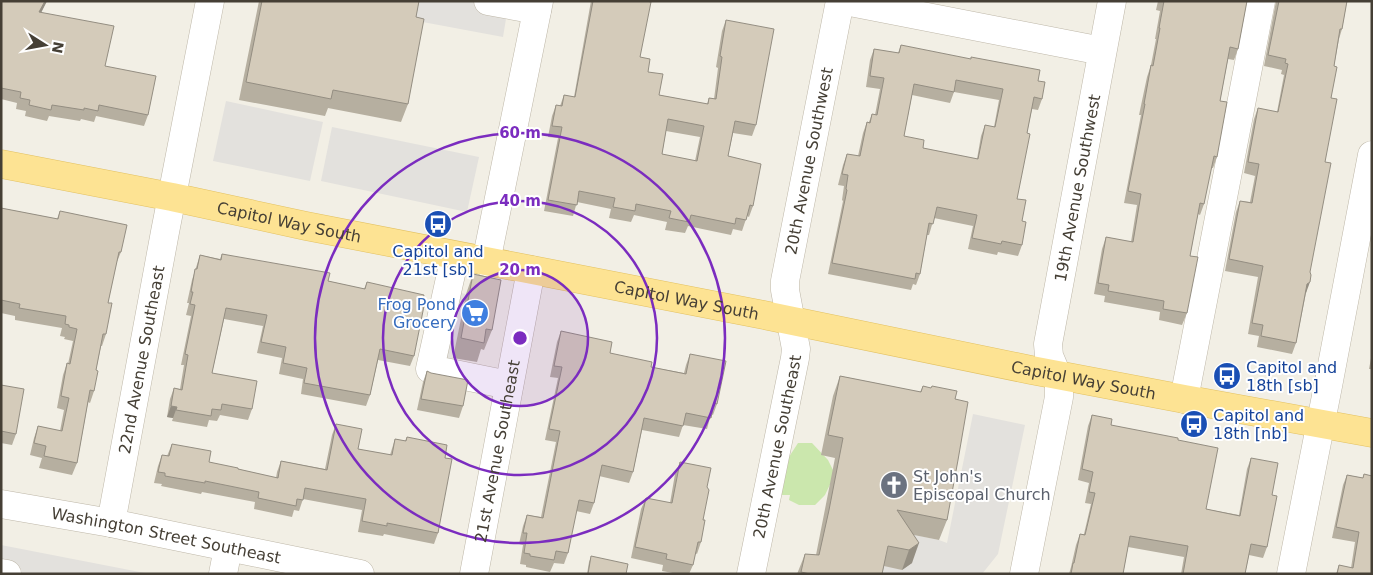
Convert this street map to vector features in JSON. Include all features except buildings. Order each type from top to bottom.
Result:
[{"type":"main road","name":"Capitol Way South","points":[[1,164],[172,197],[455,256],[790,320],[1184,399],[1372,433]]},
{"type":"street","name":"22nd Avenue Southeast","points":[[111,523],[210,1]]},
{"type":"street","points":[[486,262],[538,6],[488,1]]},
{"type":"street","name":"20th Avenue Southwest","points":[[790,320],[785,280],[840,1]]},
{"type":"street","points":[[845,1],[1102,51]]},
{"type":"street","name":"19th Avenue Southwest","points":[[1024,574],[1057,409],[1059,384],[1049,356],[1048,344],[1112,1]]},
{"type":"street","points":[[1184,399],[1260,1]]},
{"type":"street","points":[[1290,574],[1372,155]]},
{"type":"street","points":[[455,256],[430,369],[509,385]]},
{"type":"street","name":"21st Avenue Southeast","points":[[474,574],[531,270]]},
{"type":"street","name":"20th Avenue Southeast","points":[[752,574],[795,358],[796,349],[790,320]]},
{"type":"street","name":"Washington Street Southeast","points":[[1,504],[111,523],[225,561],[360,574]]},
{"type":"street","points":[[1,573],[7,574]]},
{"type":"green space","points":[[798,443],[812,443],[828,460],[835,474],[825,495],[815,505],[799,505],[789,500],[790,495],[782,495],[779,479],[787,460]]},
{"type":"shaded area","points":[[416,1],[509,1],[503,37],[412,20]]},
{"type":"shaded area","points":[[226,101],[323,122],[310,181],[213,161]]},
{"type":"shaded area","points":[[332,127],[479,157],[467,212],[321,181]]},
{"type":"shaded area","points":[[439,289],[466,294],[452,365],[425,359]]},
{"type":"shaded area","points":[[973,414],[1025,425],[998,554],[982,574],[849,574],[886,551],[899,569],[902,570],[910,564],[901,532],[947,543]]},
{"type":"shaded area","points":[[1,545],[150,574],[1,574]]},
{"type":"place","name":"Capitol and 21st [sb]","points":[[438,224]]},
{"type":"place","name":"Frog Pond Grocery","points":[[475,313]]},
{"type":"place","name":"Capitol and 18th [sb]","points":[[1227,376]]},
{"type":"place","name":"Capitol and 18th [nb]","points":[[1194,424]]},
{"type":"place","name":"St John's Episcopal Church","points":[[894,485]]}]
